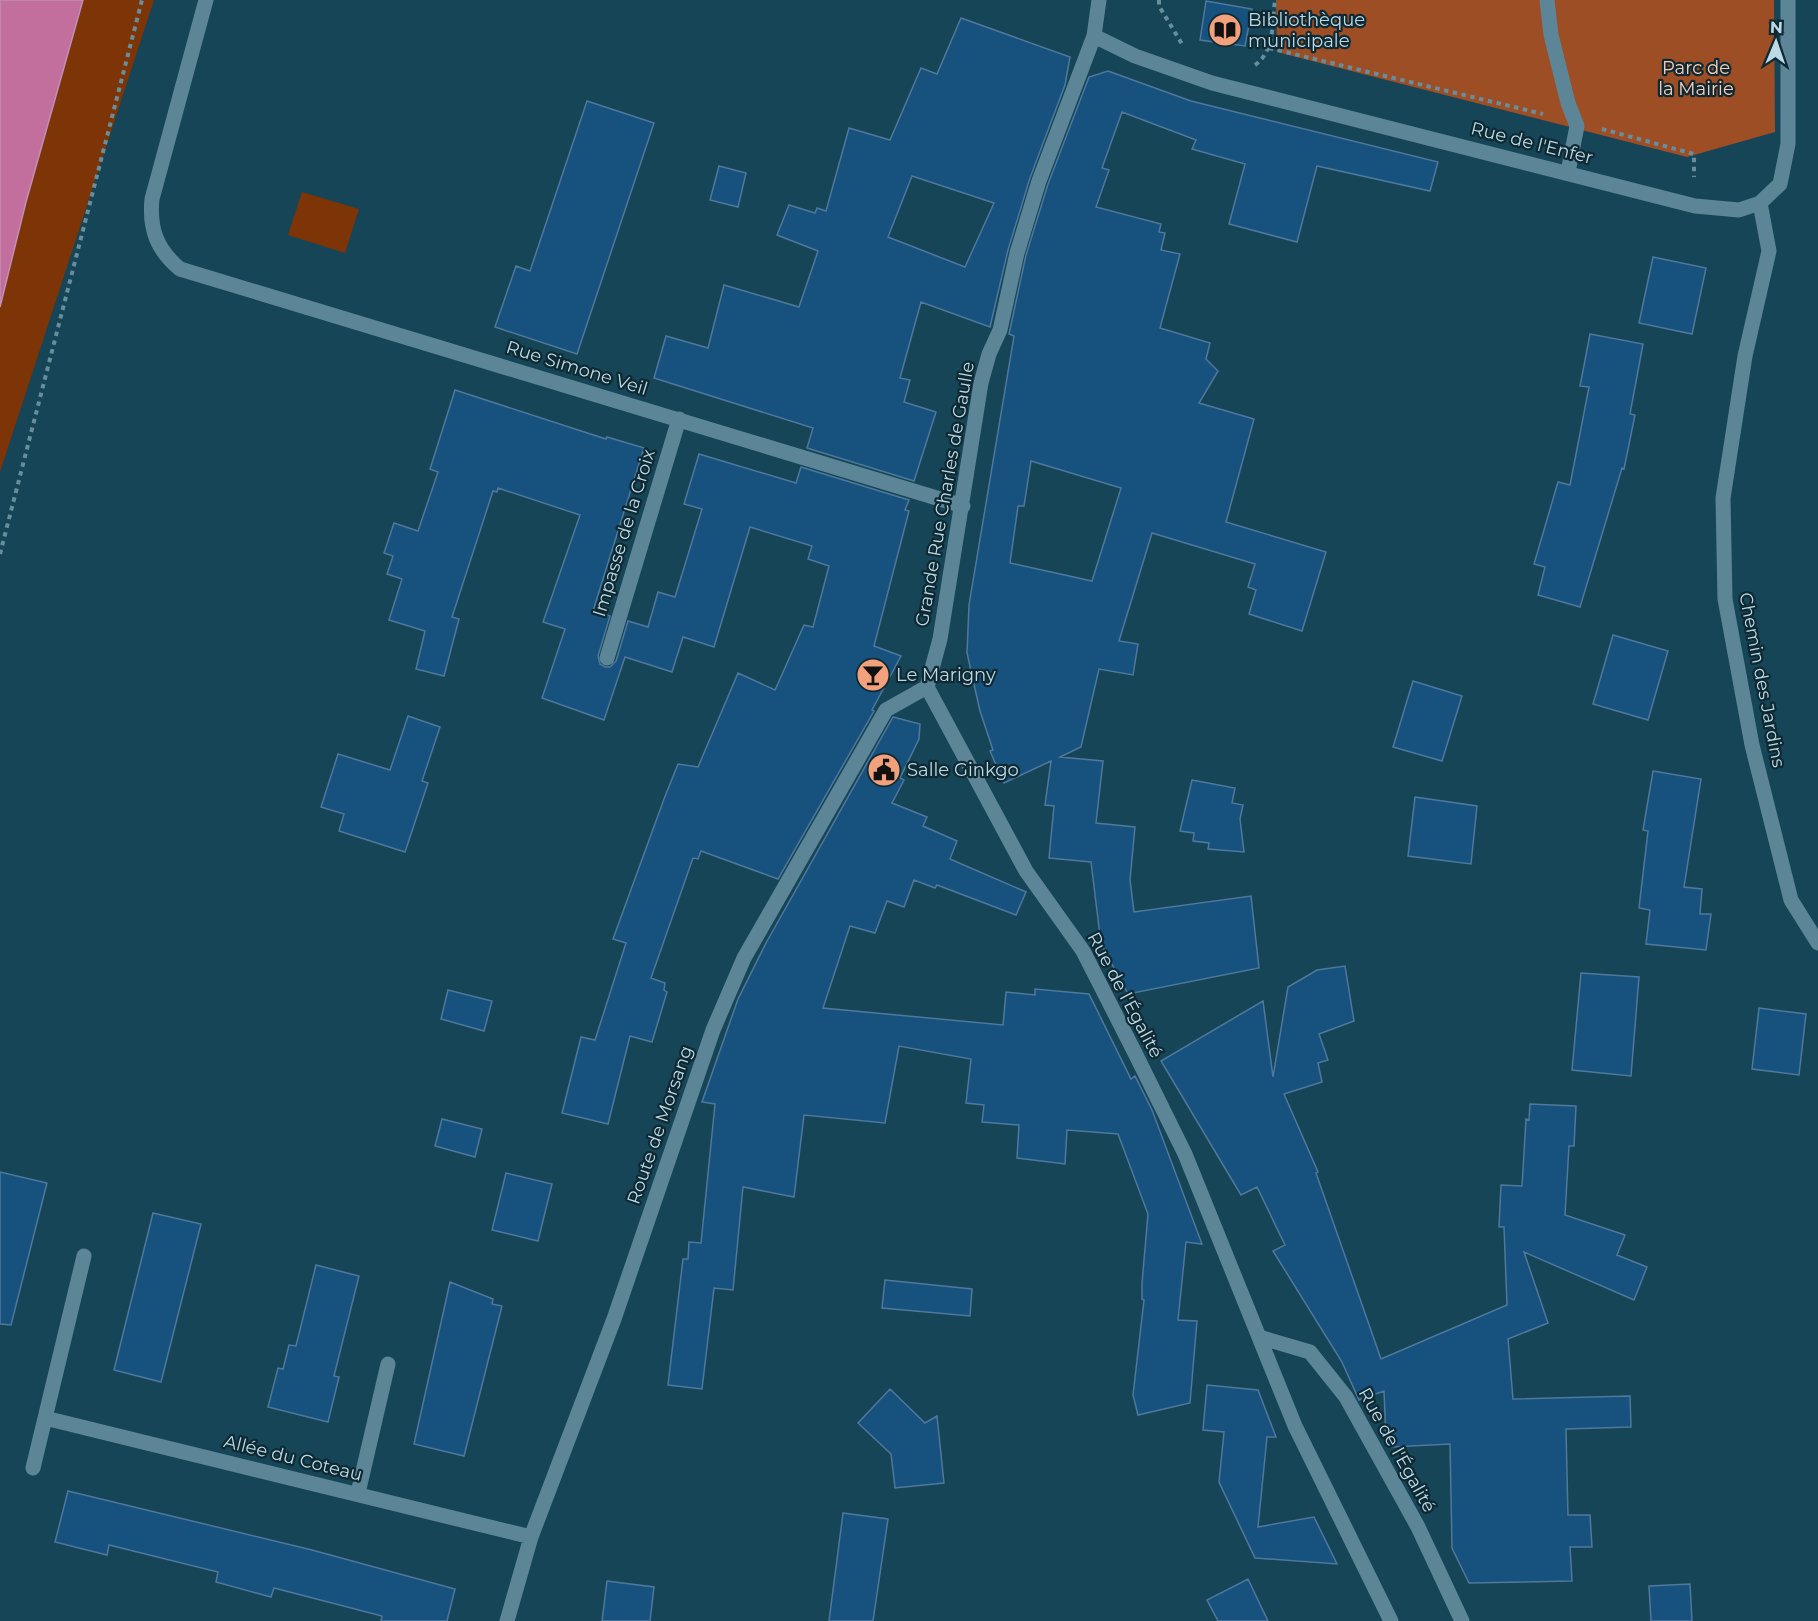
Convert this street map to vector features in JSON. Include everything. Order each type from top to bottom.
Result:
[{"type":"street","name":"Rue Simone Veil","points":[[206,0],[151,206],[152,227],[156,240],[162,251],[180,269],[963,506]]},
{"type":"street","name":"Grande Rue Charles de Gaulle","points":[[927,687],[940,639],[981,383],[989,354],[1000,330],[1017,253],[1039,181],[1094,36],[1099,0]]},
{"type":"street","points":[[1547,0],[1551,36],[1577,126],[1568,172]]},
{"type":"street","points":[[1760,203],[1780,184],[1788,144],[1788,0]]},
{"type":"street","name":"Rue de l'Enfer","points":[[1094,36],[1135,56],[1212,83],[1695,206],[1739,210],[1760,203]]},
{"type":"street","name":"Chemin des Jardins","points":[[1760,203],[1769,251],[1745,356],[1723,498],[1725,599],[1752,745],[1791,900],[1818,943]]},
{"type":"street","name":"Impasse de la Croix","points":[[607,658],[679,419]]},
{"type":"street","name":"Rue de l'Égalité","points":[[927,687],[1026,871],[1083,951],[1185,1154],[1295,1426],[1390,1621]]},
{"type":"street","name":"Route de Morsang","points":[[507,1621],[531,1537],[614,1319],[713,1030],[744,958],[886,710],[927,687]]},
{"type":"street","points":[[33,1468],[84,1256]]},
{"type":"street","name":"Rue de l'Égalité","points":[[1259,1338],[1310,1352],[1346,1396],[1418,1527],[1462,1621]]},
{"type":"street","points":[[358,1493],[388,1364]]},
{"type":"street","name":"Allée du Coteau","points":[[45,1418],[531,1537]]},
{"type":"path","points":[[0,554],[142,0]]},
{"type":"path","points":[[1159,0],[1159,6],[1183,46]]},
{"type":"path","points":[[1250,69],[1263,59],[1269,48],[1275,0]]},
{"type":"path","points":[[1269,48],[1575,121],[1694,154],[1695,206]]},
{"type":"shaded area","points":[[0,0],[154,0],[0,472]]},
{"type":"shaded area","points":[[0,0],[83,0],[26,202],[0,307]]},
{"type":"shaded area","points":[[302,192],[359,209],[345,253],[288,235]]},
{"type":"green space","name":"Parc de la Mairie","points":[[1276,0],[1774,0],[1775,132],[1687,157],[1277,52]]},
{"type":"building","name":"Bibliothèque municipale","points":[[1206,1],[1252,9],[1245,46],[1200,40]]},
{"type":"building","points":[[961,18],[1070,57],[1065,85],[1030,178],[1008,250],[990,327],[921,302],[900,378],[910,380],[904,402],[936,412],[914,481],[807,448],[813,428],[654,378],[666,336],[708,348],[724,285],[799,307],[818,251],[777,235],[789,205],[815,213],[817,208],[826,211],[849,128],[890,140],[921,68],[937,74]],"holes":[[[912,176],[994,203],[965,267],[888,237]]]},
{"type":"building","points":[[1108,71],[1191,101],[1438,162],[1430,191],[1317,166],[1297,242],[1229,224],[1245,164],[1192,149],[1196,140],[1122,112],[1102,168],[1109,170],[1096,207],[1161,224],[1159,232],[1165,233],[1161,250],[1180,254],[1160,328],[1210,343],[1206,359],[1218,371],[1199,403],[1254,419],[1226,522],[1326,552],[1302,631],[1249,614],[1256,590],[1248,587],[1255,564],[1152,533],[1119,641],[1138,644],[1133,675],[1099,669],[1081,747],[1060,757],[1103,761],[1096,823],[1135,827],[1130,880],[1134,912],[1251,896],[1259,968],[1128,994],[1101,944],[1091,862],[1049,858],[1054,806],[1045,805],[1051,761],[1004,783],[990,751],[993,750],[980,711],[967,653],[969,605],[1014,336],[1009,334],[1026,255],[1048,184],[1089,77]],"holes":[[[1031,461],[1121,488],[1092,581],[1010,563],[1018,506],[1024,506]]]},
{"type":"building","points":[[587,101],[654,123],[577,354],[495,327],[516,266],[530,271]]},
{"type":"building","points":[[719,166],[746,173],[738,207],[710,200]]},
{"type":"building","points":[[1653,257],[1706,268],[1692,334],[1639,323]]},
{"type":"building","points":[[1590,334],[1643,344],[1630,414],[1635,415],[1624,469],[1622,468],[1580,607],[1538,595],[1545,567],[1534,564],[1558,482],[1570,485],[1589,387],[1580,386]]},
{"type":"building","points":[[455,390],[606,439],[607,437],[644,448],[593,611],[610,616],[598,656],[600,664],[605,667],[610,667],[616,661],[628,621],[648,627],[658,592],[675,597],[702,509],[684,504],[699,454],[796,483],[801,467],[909,500],[905,510],[909,511],[874,646],[901,656],[872,710],[874,711],[778,879],[701,851],[698,859],[693,858],[651,978],[665,983],[664,990],[667,992],[652,1042],[630,1036],[608,1124],[562,1113],[581,1037],[595,1040],[626,943],[613,939],[664,799],[678,764],[698,767],[738,673],[775,690],[804,625],[813,627],[829,566],[808,559],[812,546],[750,527],[714,647],[683,637],[672,672],[625,657],[604,720],[542,698],[565,629],[543,622],[580,515],[498,488],[497,492],[493,491],[452,617],[459,619],[444,676],[416,669],[425,631],[389,620],[402,579],[387,574],[393,556],[384,553],[394,523],[418,531],[438,472],[430,469]]},
{"type":"building","points":[[1613,635],[1668,651],[1648,720],[1593,704]]},
{"type":"building","points":[[1413,681],[1462,696],[1442,761],[1393,747]]},
{"type":"building","points":[[408,716],[440,727],[422,781],[428,783],[405,852],[339,831],[344,814],[321,807],[338,754],[390,770]]},
{"type":"building","points":[[893,717],[920,724],[919,739],[900,778],[904,780],[892,803],[927,817],[923,826],[957,841],[950,859],[1026,892],[1016,915],[937,885],[935,888],[914,880],[904,907],[887,901],[875,933],[850,926],[823,1008],[1003,1025],[1006,992],[1035,995],[1035,989],[1089,994],[1131,1079],[1135,1076],[1152,1110],[1202,1244],[1186,1242],[1178,1320],[1197,1321],[1190,1403],[1138,1415],[1133,1395],[1144,1300],[1142,1299],[1142,1283],[1148,1214],[1118,1134],[1067,1130],[1065,1164],[1017,1158],[1019,1125],[982,1122],[984,1105],[966,1103],[971,1059],[899,1046],[885,1123],[804,1115],[794,1197],[743,1187],[733,1290],[714,1288],[702,1389],[668,1385],[683,1259],[688,1259],[689,1242],[701,1243],[715,1104],[702,1102],[738,999],[766,943]]},
{"type":"building","points":[[1653,771],[1701,779],[1684,887],[1702,889],[1700,914],[1711,914],[1706,950],[1646,944],[1650,910],[1639,908],[1648,831],[1643,830]]},
{"type":"building","points":[[1192,780],[1235,788],[1232,803],[1243,805],[1240,819],[1244,852],[1208,849],[1209,843],[1193,841],[1194,833],[1180,831]]},
{"type":"building","points":[[1415,797],[1477,806],[1471,864],[1408,856]]},
{"type":"building","points":[[1345,966],[1354,1021],[1319,1034],[1328,1060],[1318,1063],[1322,1082],[1284,1094],[1318,1172],[1316,1173],[1381,1359],[1507,1305],[1504,1227],[1499,1227],[1501,1185],[1522,1186],[1526,1119],[1529,1120],[1530,1104],[1576,1106],[1574,1146],[1569,1146],[1565,1215],[1625,1235],[1617,1255],[1647,1267],[1634,1300],[1524,1252],[1548,1323],[1508,1339],[1513,1399],[1630,1396],[1631,1427],[1566,1429],[1568,1515],[1590,1515],[1592,1547],[1570,1547],[1572,1581],[1469,1583],[1452,1548],[1450,1444],[1392,1447],[1392,1440],[1386,1440],[1384,1391],[1359,1400],[1342,1362],[1273,1251],[1285,1245],[1257,1187],[1241,1195],[1161,1061],[1263,1001],[1273,1077],[1288,987],[1317,970]]},
{"type":"building","points":[[1581,973],[1639,977],[1631,1076],[1572,1070]]},
{"type":"building","points":[[448,990],[492,1001],[484,1031],[441,1019]]},
{"type":"building","points":[[1759,1008],[1806,1014],[1799,1075],[1752,1069]]},
{"type":"building","points":[[442,1119],[482,1129],[475,1157],[435,1146]]},
{"type":"building","points":[[0,1172],[47,1183],[11,1325],[0,1324]]},
{"type":"building","points":[[506,1173],[552,1184],[538,1241],[492,1230]]},
{"type":"building","points":[[153,1213],[201,1224],[161,1382],[114,1370]]},
{"type":"building","points":[[316,1265],[359,1276],[334,1376],[339,1377],[328,1422],[268,1407],[278,1368],[283,1369],[289,1345],[296,1346]]},
{"type":"building","points":[[885,1280],[972,1289],[970,1316],[882,1308]]},
{"type":"building","points":[[450,1282],[493,1299],[492,1304],[502,1306],[464,1456],[414,1444]]},
{"type":"building","points":[[1207,1385],[1258,1390],[1276,1437],[1267,1437],[1258,1527],[1314,1517],[1337,1564],[1255,1558],[1219,1482],[1224,1432],[1203,1430]]},
{"type":"building","points":[[890,1389],[925,1423],[937,1416],[944,1483],[895,1488],[891,1454],[858,1423]]},
{"type":"building","points":[[68,1491],[312,1550],[455,1589],[447,1621],[381,1621],[382,1616],[274,1588],[271,1597],[216,1582],[218,1572],[109,1545],[107,1555],[55,1542]]},
{"type":"building","points":[[843,1513],[888,1519],[873,1621],[829,1621]]},
{"type":"building","points":[[1248,1579],[1268,1621],[1218,1621],[1207,1600]]},
{"type":"building","points":[[607,1581],[654,1587],[650,1621],[602,1621]]},
{"type":"building","points":[[1690,1584],[1692,1621],[1651,1621],[1649,1586]]},
{"type":"place","name":"Bibliothèque municipale","points":[[1225,30]]},
{"type":"place","name":"Le Marigny","points":[[873,675]]},
{"type":"place","name":"Salle Ginkgo","points":[[884,770]]}]
